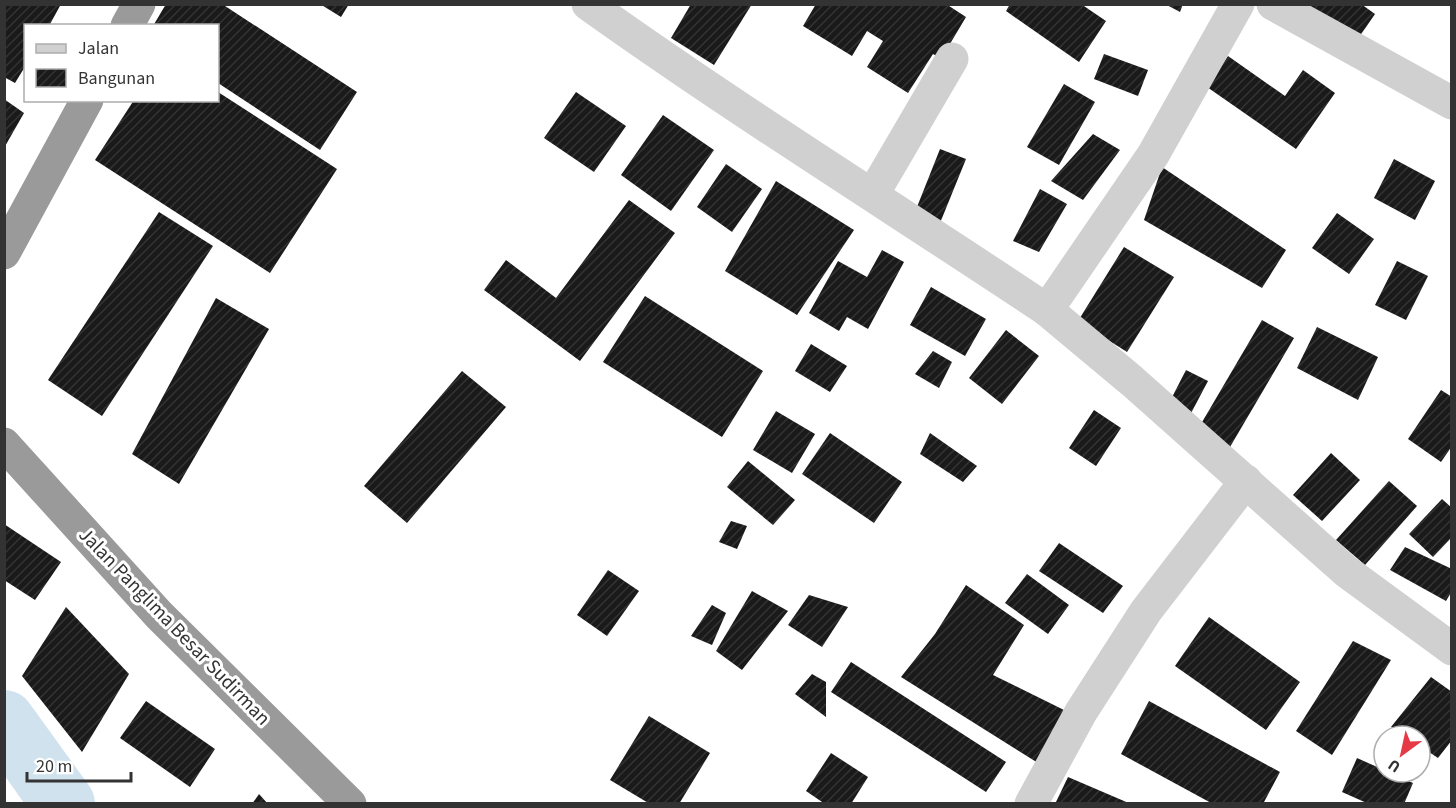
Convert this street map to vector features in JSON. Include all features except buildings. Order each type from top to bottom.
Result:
[{"type":"highway","points":[[128,24],[139,4]]},
{"type":"highway","points":[[4,254],[86,102]]},
{"type":"highway","name":"Jalan Panglima Besar Sudirman","points":[[4,444],[159,615],[350,804]]},
{"type":"street","points":[[588,4],[721,98],[873,194],[1047,310],[1246,481],[1347,572],[1452,649]]},
{"type":"street","points":[[1047,310],[1153,155],[1238,4]]},
{"type":"street","points":[[1273,4],[1452,103]]},
{"type":"street","points":[[873,194],[952,59]]},
{"type":"street","points":[[1031,804],[1081,712],[1146,610],[1246,481]]},
{"type":"water","points":[[4,708],[37,803],[24,803],[5,776]]},
{"type":"waterway","points":[[4,721],[64,804]]}]
